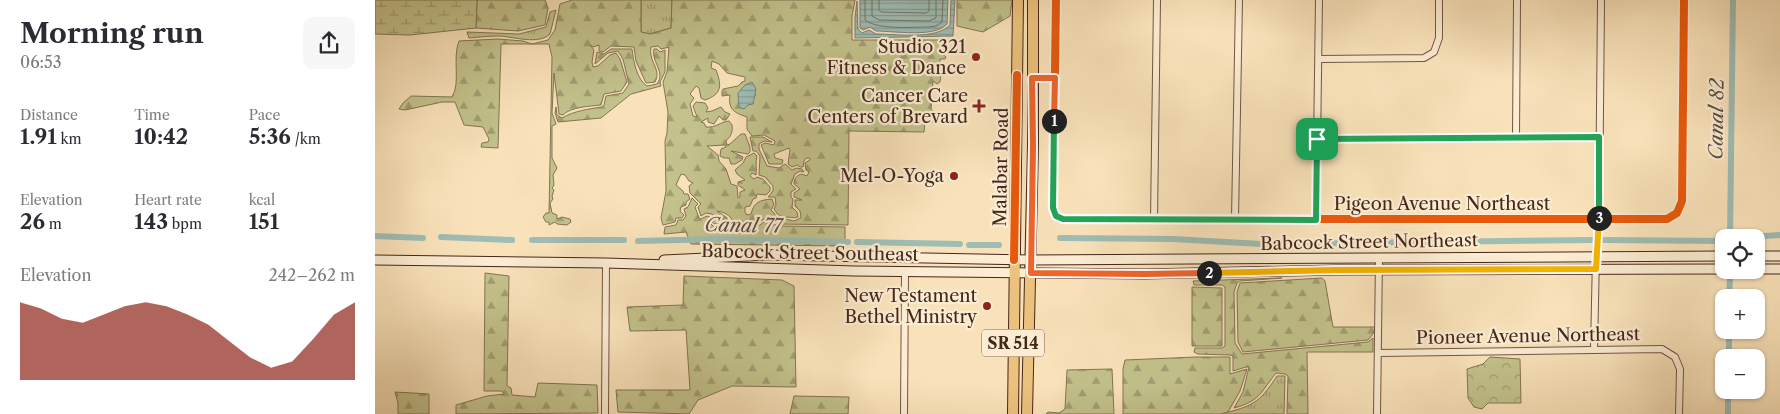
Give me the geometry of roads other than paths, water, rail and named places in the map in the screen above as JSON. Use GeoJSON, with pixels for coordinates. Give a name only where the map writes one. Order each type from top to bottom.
{"type":"FeatureCollection","features":[{"type":"Feature","properties":{"kind":"main road","name":"Malabar Road"},"geometry":{"type":"LineString","coordinates":[[1013,414],[1018,0]]}},
{"type":"Feature","properties":{"kind":"main road","name":"Malabar Road"},"geometry":{"type":"LineString","coordinates":[[1027,414],[1033,145],[1033,0]]}},
{"type":"Feature","properties":{"kind":"main road"},"geometry":{"type":"LineString","coordinates":[[1017,52],[1023,67],[1032,78]]}},
{"type":"Feature","properties":{"kind":"main road","name":"Babcock Street Southeast"},"geometry":{"type":"LineString","coordinates":[[606,263],[769,254],[1014,260]]}},
{"type":"Feature","properties":{"kind":"main road","name":"Babcock Street Northeast"},"geometry":{"type":"LineString","coordinates":[[1014,260],[1715,256]]}},
{"type":"Feature","properties":{"kind":"main road"},"geometry":{"type":"LineString","coordinates":[[1765,256],[1780,256]]}},
{"type":"Feature","properties":{"kind":"main road"},"geometry":{"type":"LineString","coordinates":[[1234,272],[1235,267],[1251,259]]}},
{"type":"Feature","properties":{"kind":"main road","name":"Babcock Street Southeast"},"geometry":{"type":"LineString","coordinates":[[375,260],[606,263],[905,272],[1014,272]]}},
{"type":"Feature","properties":{"kind":"main road","name":"Babcock Street Northeast"},"geometry":{"type":"LineString","coordinates":[[1014,272],[1145,274],[1379,270],[1715,269]]}},
{"type":"Feature","properties":{"kind":"main road"},"geometry":{"type":"LineString","coordinates":[[1765,269],[1780,269]]}},
{"type":"Feature","properties":{"kind":"street"},"geometry":{"type":"LineString","coordinates":[[1032,78],[1055,78],[1056,0]]}},
{"type":"Feature","properties":{"kind":"street"},"geometry":{"type":"LineString","coordinates":[[1154,220],[1157,0]]}},
{"type":"Feature","properties":{"kind":"street"},"geometry":{"type":"LineString","coordinates":[[1235,219],[1239,0]]}},
{"type":"Feature","properties":{"kind":"street"},"geometry":{"type":"LineString","coordinates":[[1316,220],[1319,0]]}},
{"type":"Feature","properties":{"kind":"street"},"geometry":{"type":"LineString","coordinates":[[1319,59],[1424,58],[1435,52],[1439,38],[1439,0]]}},
{"type":"Feature","properties":{"kind":"street"},"geometry":{"type":"LineString","coordinates":[[1516,137],[1517,0]]}},
{"type":"Feature","properties":{"kind":"street"},"geometry":{"type":"LineString","coordinates":[[1595,349],[1596,256],[1599,219],[1601,0]]}},
{"type":"Feature","properties":{"kind":"street","name":"Pigeon Avenue Northeast"},"geometry":{"type":"LineString","coordinates":[[1055,78],[1053,208],[1056,216],[1063,219],[1667,219],[1677,213],[1682,201],[1684,0]]}},
{"type":"Feature","properties":{"kind":"street"},"geometry":{"type":"LineString","coordinates":[[1317,139],[1599,137]]}},
{"type":"Feature","properties":{"kind":"street"},"geometry":{"type":"LineString","coordinates":[[1377,414],[1379,257]]}},
{"type":"Feature","properties":{"kind":"street"},"geometry":{"type":"LineString","coordinates":[[605,414],[606,263]]}},
{"type":"Feature","properties":{"kind":"street"},"geometry":{"type":"LineString","coordinates":[[904,414],[905,272]]}},
{"type":"Feature","properties":{"kind":"street","name":"Pioneer Avenue Northeast"},"geometry":{"type":"LineString","coordinates":[[1378,353],[1662,349],[1675,357],[1680,369],[1679,414]]}},
{"type":"Feature","properties":{"kind":"water"},"geometry":{"type":"Polygon","coordinates":[[[860,0],[948,0],[947,24],[933,31],[924,32],[876,31],[870,27],[863,30],[860,28],[860,0]]]}},
{"type":"Feature","properties":{"kind":"water"},"geometry":{"type":"Polygon","coordinates":[[[951,0],[955,0],[953,36],[855,38],[857,1],[858,29],[862,33],[869,30],[876,34],[915,35],[935,33],[944,30],[950,25],[951,0]]]}},
{"type":"Feature","properties":{"kind":"water"},"geometry":{"type":"Polygon","coordinates":[[[752,82],[756,89],[753,104],[748,105],[744,109],[739,107],[738,93],[745,85],[752,82]]]}},
{"type":"Feature","properties":{"kind":"waterway","name":"Canal 82"},"geometry":{"type":"LineString","coordinates":[[1730,229],[1733,0]]}},
{"type":"Feature","properties":{"kind":"waterway"},"geometry":{"type":"LineString","coordinates":[[1765,236],[1780,235]]}},
{"type":"Feature","properties":{"kind":"waterway","name":"Canal 77"},"geometry":{"type":"LineString","coordinates":[[375,236],[423,238]]}},
{"type":"Feature","properties":{"kind":"waterway","name":"Canal 77"},"geometry":{"type":"LineString","coordinates":[[441,237],[512,240]]}},
{"type":"Feature","properties":{"kind":"waterway","name":"Canal 77"},"geometry":{"type":"LineString","coordinates":[[1060,238],[1173,239],[1261,244],[1593,240]]}},
{"type":"Feature","properties":{"kind":"waterway","name":"Canal 77"},"geometry":{"type":"LineString","coordinates":[[638,241],[719,239],[848,242]]}},
{"type":"Feature","properties":{"kind":"waterway","name":"Canal 77"},"geometry":{"type":"LineString","coordinates":[[532,240],[624,240]]}},
{"type":"Feature","properties":{"kind":"waterway","name":"Canal 77"},"geometry":{"type":"LineString","coordinates":[[1602,240],[1715,241]]}},
{"type":"Feature","properties":{"kind":"waterway","name":"Canal 77"},"geometry":{"type":"LineString","coordinates":[[857,242],[960,244]]}},
{"type":"Feature","properties":{"kind":"waterway","name":"Canal 77"},"geometry":{"type":"LineString","coordinates":[[969,245],[999,245]]}},
{"type":"Feature","properties":{"kind":"waterway","name":"Canal 82"},"geometry":{"type":"LineString","coordinates":[[1729,289],[1730,279]]}},
{"type":"Feature","properties":{"kind":"waterway","name":"Canal 82"},"geometry":{"type":"LineString","coordinates":[[1729,339],[1729,349]]}},
{"type":"Feature","properties":{"kind":"waterway","name":"Canal 82"},"geometry":{"type":"LineString","coordinates":[[1728,399],[1728,414]]}},
{"type":"Feature","properties":{"kind":"place","name":"Studio 321 Fitness & Dance"},"geometry":{"type":"Point","coordinates":[976,57]}},
{"type":"Feature","properties":{"kind":"place","name":"Cancer Care Centers of Brevard"},"geometry":{"type":"Point","coordinates":[979,106]}},
{"type":"Feature","properties":{"kind":"place","name":"Mel-O-Yoga"},"geometry":{"type":"Point","coordinates":[954,176]}},
{"type":"Feature","properties":{"kind":"place","name":"New Testament Bethel Ministry"},"geometry":{"type":"Point","coordinates":[987,306]}}]}
